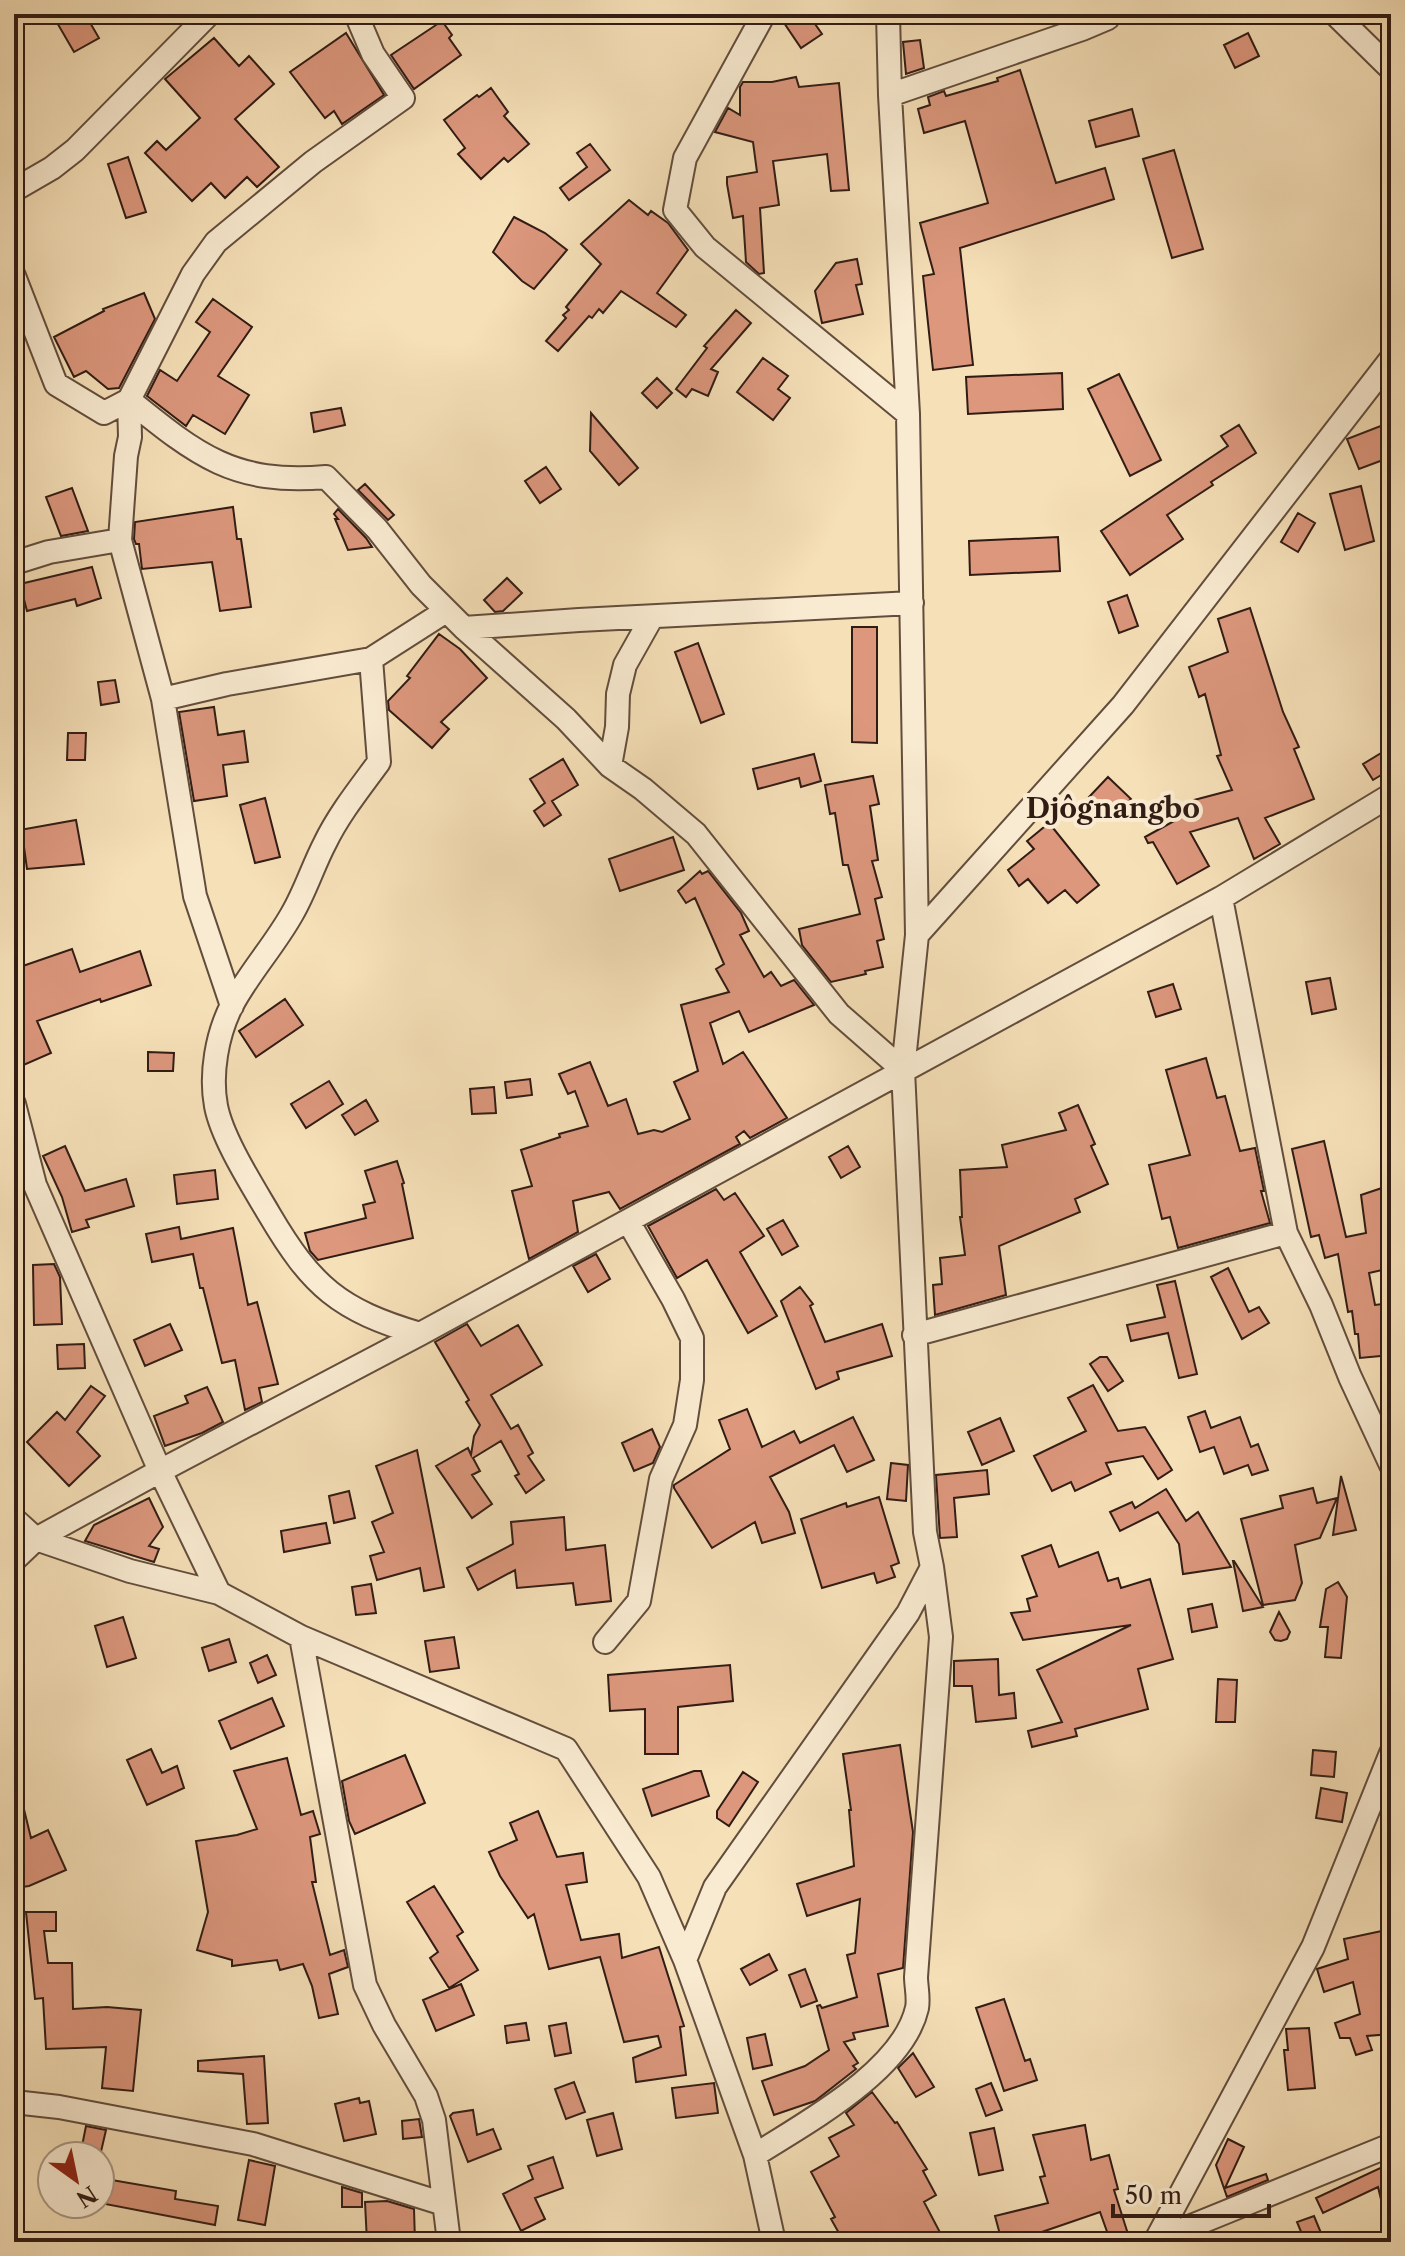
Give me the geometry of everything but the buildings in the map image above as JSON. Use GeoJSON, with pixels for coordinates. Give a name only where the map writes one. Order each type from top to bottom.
{"type":"FeatureCollection","features":[{"type":"Feature","properties":{"kind":"street"},"geometry":{"type":"LineString","coordinates":[[14,190],[75,150],[209,14]]}},
{"type":"Feature","properties":{"kind":"street"},"geometry":{"type":"LineString","coordinates":[[232,1006],[195,896],[163,699],[120,540],[130,437],[129,400],[193,274],[216,242],[313,162],[403,98],[373,54],[356,14]]}},
{"type":"Feature","properties":{"kind":"street"},"geometry":{"type":"LineString","coordinates":[[764,14],[685,158],[675,210],[705,247],[908,414]]}},
{"type":"Feature","properties":{"kind":"street"},"geometry":{"type":"LineString","coordinates":[[755,2155],[841,2100],[882,2066],[904,2034],[917,2007],[916,1977],[941,1637],[925,1532],[903,1070],[917,935],[908,414],[888,14]]}},
{"type":"Feature","properties":{"kind":"street"},"geometry":{"type":"LineString","coordinates":[[890,95],[1082,29],[1108,18],[1110,14]]}},
{"type":"Feature","properties":{"kind":"street"},"geometry":{"type":"LineString","coordinates":[[1335,14],[1391,69]]}},
{"type":"Feature","properties":{"kind":"street"},"geometry":{"type":"LineString","coordinates":[[14,276],[56,384],[104,413],[129,400]]}},
{"type":"Feature","properties":{"kind":"street"},"geometry":{"type":"LineString","coordinates":[[917,935],[1123,705],[1391,359]]}},
{"type":"Feature","properties":{"kind":"street"},"geometry":{"type":"LineString","coordinates":[[129,400],[188,447],[237,472],[287,480],[326,477],[377,529],[446,611],[566,719],[610,766],[643,789],[696,834],[839,1014],[903,1070]]}},
{"type":"Feature","properties":{"kind":"street"},"geometry":{"type":"LineString","coordinates":[[14,563],[49,552],[120,540]]}},
{"type":"Feature","properties":{"kind":"street"},"geometry":{"type":"LineString","coordinates":[[464,628],[912,603]]}},
{"type":"Feature","properties":{"kind":"street"},"geometry":{"type":"LineString","coordinates":[[163,699],[227,684],[371,659],[446,611]]}},
{"type":"Feature","properties":{"kind":"street"},"geometry":{"type":"LineString","coordinates":[[610,766],[617,727],[618,694],[625,665],[652,617]]}},
{"type":"Feature","properties":{"kind":"street"},"geometry":{"type":"LineString","coordinates":[[371,659],[379,762],[334,827],[292,914],[232,1006],[221,1032],[214,1074],[216,1107],[249,1181],[286,1243],[311,1276],[338,1300],[375,1321],[420,1334]]}},
{"type":"Feature","properties":{"kind":"street"},"geometry":{"type":"LineString","coordinates":[[14,1560],[36,1539],[1221,898],[1391,795]]}},
{"type":"Feature","properties":{"kind":"street"},"geometry":{"type":"LineString","coordinates":[[1221,898],[1286,1233],[1391,1465]]}},
{"type":"Feature","properties":{"kind":"street"},"geometry":{"type":"LineString","coordinates":[[14,1104],[35,1185],[160,1471],[219,1593]]}},
{"type":"Feature","properties":{"kind":"street"},"geometry":{"type":"LineString","coordinates":[[605,1642],[639,1601],[661,1479],[685,1425],[692,1380],[692,1338],[628,1221]]}},
{"type":"Feature","properties":{"kind":"street"},"geometry":{"type":"LineString","coordinates":[[914,1335],[1286,1233]]}},
{"type":"Feature","properties":{"kind":"street"},"geometry":{"type":"LineString","coordinates":[[14,1519],[36,1539],[130,1571],[219,1593],[301,1637],[566,1749],[649,1877],[685,1960],[755,2155],[774,2242]]}},
{"type":"Feature","properties":{"kind":"street"},"geometry":{"type":"LineString","coordinates":[[685,1960],[715,1887],[908,1613],[932,1567]]}},
{"type":"Feature","properties":{"kind":"street"},"geometry":{"type":"LineString","coordinates":[[301,1637],[365,1985],[384,2025],[426,2096],[434,2120],[449,2242]]}},
{"type":"Feature","properties":{"kind":"street"},"geometry":{"type":"LineString","coordinates":[[1157,2241],[1313,1947],[1391,1753]]}},
{"type":"Feature","properties":{"kind":"street"},"geometry":{"type":"LineString","coordinates":[[14,2102],[59,2107],[253,2144],[444,2204]]}},
{"type":"Feature","properties":{"kind":"street"},"geometry":{"type":"LineString","coordinates":[[1157,2241],[1391,2145]]}},
{"type":"Feature","properties":{"kind":"district","name":"Djôgnangbo"},"geometry":{"type":"Point","coordinates":[1113,808]}}]}
